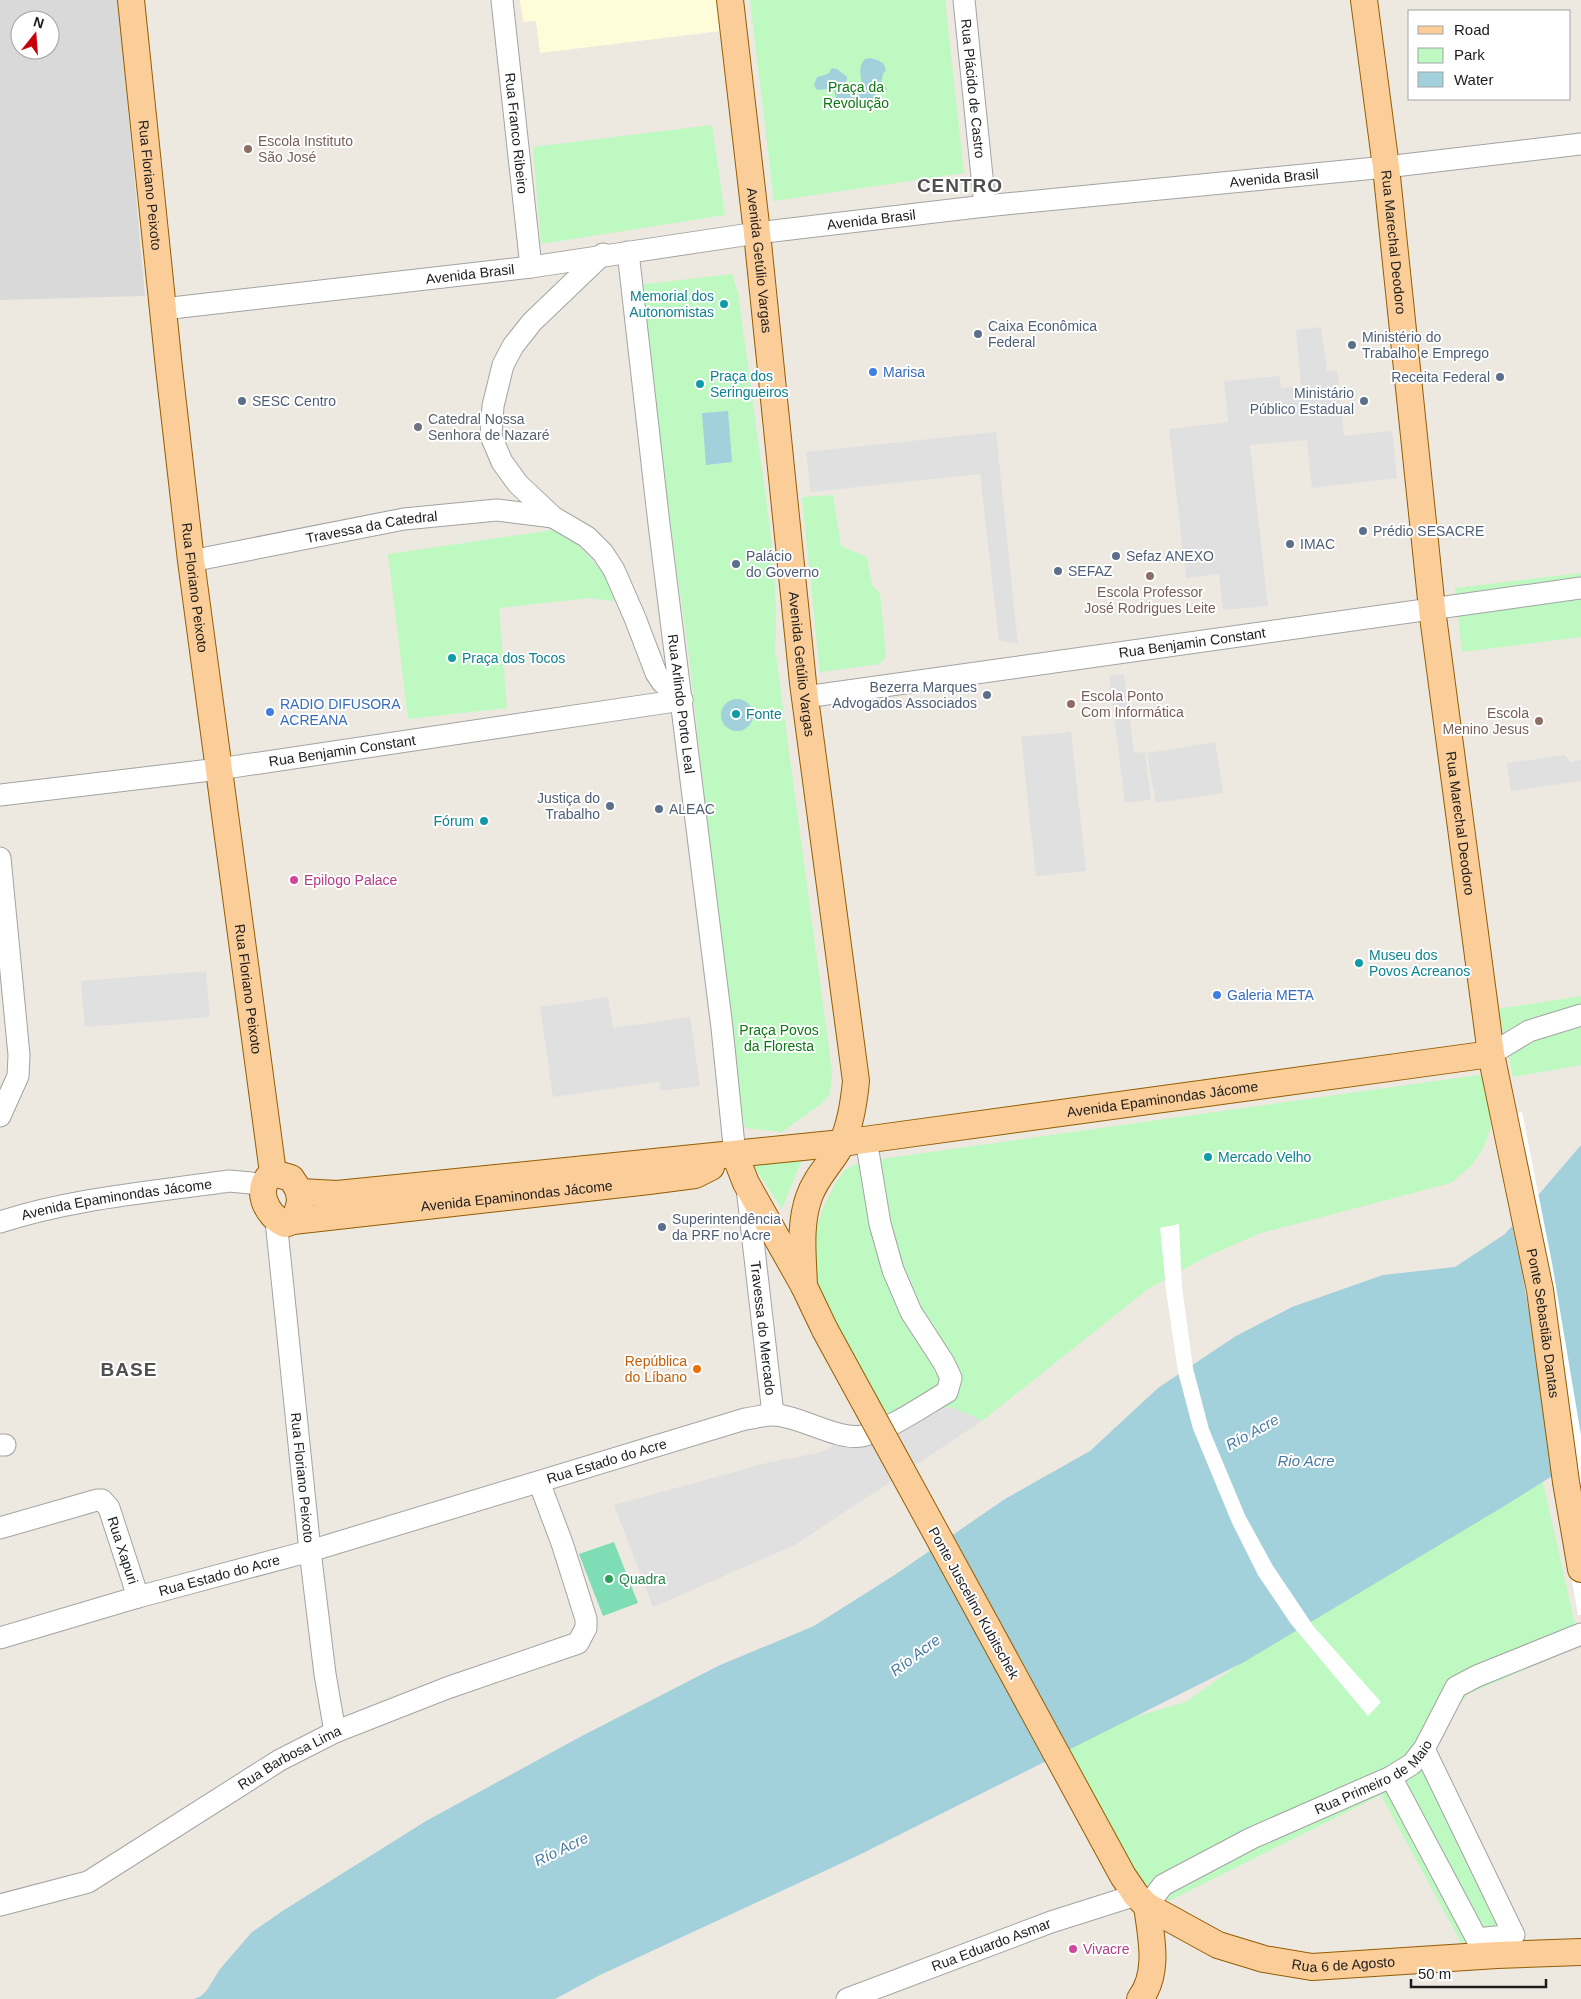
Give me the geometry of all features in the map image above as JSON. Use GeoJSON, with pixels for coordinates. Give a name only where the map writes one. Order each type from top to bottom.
{"type":"FeatureCollection","features":[{"type":"Feature","properties":{"kind":"main road","name":"Rua Floriano Peixoto"},"geometry":{"type":"LineString","coordinates":[[131,0],[191,561],[219,769],[268,1180],[263,1198],[270,1212],[285,1221],[299,1209],[300,1192]]}},
{"type":"Feature","properties":{"kind":"main road","name":"Avenida Getúlio Vargas"},"geometry":{"type":"LineString","coordinates":[[730,0],[757,233],[805,697],[856,1081],[853,1112],[854,1140],[816,1180],[808,1199],[802,1245],[804,1286]]}},
{"type":"Feature","properties":{"kind":"main road","name":"Rua Marechal Deodoro"},"geometry":{"type":"LineString","coordinates":[[1364,0],[1386,167],[1432,609],[1493,1066]]}},
{"type":"Feature","properties":{"kind":"main road","name":"Avenida Epaminondas Jácome"},"geometry":{"type":"LineString","coordinates":[[300,1192],[337,1194],[735,1154],[1493,1066]]}},
{"type":"Feature","properties":{"kind":"main road","name":"Ponte Sebastião Dantas"},"geometry":{"type":"LineString","coordinates":[[1493,1066],[1540,1290],[1566,1482],[1581,1569]]}},
{"type":"Feature","properties":{"kind":"main road","name":"Avenida Getúlio Vargas"},"geometry":{"type":"LineString","coordinates":[[735,1154],[746,1182],[804,1286],[825,1330]]}},
{"type":"Feature","properties":{"kind":"main road","name":"Avenida Epaminondas Jácome"},"geometry":{"type":"LineString","coordinates":[[285,1221],[695,1175],[735,1154]]}},
{"type":"Feature","properties":{"kind":"main road"},"geometry":{"type":"LineString","coordinates":[[268,1180],[290,1178],[300,1192]]}},
{"type":"Feature","properties":{"kind":"main road","name":"Ponte Juscelino Kubitschek"},"geometry":{"type":"LineString","coordinates":[[825,1330],[1135,1892]]}},
{"type":"Feature","properties":{"kind":"main road"},"geometry":{"type":"LineString","coordinates":[[1135,1892],[1152,1941],[1152,1972],[1149,1986],[1140,1999]]}},
{"type":"Feature","properties":{"kind":"main road","name":"Rua 6 de Agosto"},"geometry":{"type":"LineString","coordinates":[[1135,1892],[1218,1945],[1264,1960],[1312,1967],[1497,1955],[1581,1952]]}},
{"type":"Feature","properties":{"kind":"street","name":"Rua Franco Ribeiro"},"geometry":{"type":"LineString","coordinates":[[502,0],[531,266]]}},
{"type":"Feature","properties":{"kind":"street","name":"Rua Plácido de Castro"},"geometry":{"type":"LineString","coordinates":[[964,0],[985,206]]}},
{"type":"Feature","properties":{"kind":"street","name":"Avenida Brasil"},"geometry":{"type":"LineString","coordinates":[[163,309],[531,266],[757,233],[985,206],[1386,167],[1581,144]]}},
{"type":"Feature","properties":{"kind":"street","name":"Rua Arlindo Porto Leal"},"geometry":{"type":"LineString","coordinates":[[628,252],[659,524],[722,1028],[735,1154]]}},
{"type":"Feature","properties":{"kind":"street","name":"Travessa da Catedral"},"geometry":{"type":"LineString","coordinates":[[603,254],[532,322],[513,346],[503,365],[492,406],[491,436],[502,462],[518,484],[553,517],[588,537],[603,553],[614,570],[656,673],[662,682],[682,700]]}},
{"type":"Feature","properties":{"kind":"street","name":"Travessa da Catedral"},"geometry":{"type":"LineString","coordinates":[[191,561],[404,519],[497,510],[553,517]]}},
{"type":"Feature","properties":{"kind":"street","name":"Rua Benjamin Constant"},"geometry":{"type":"LineString","coordinates":[[805,697],[1581,588]]}},
{"type":"Feature","properties":{"kind":"street","name":"Rua Benjamin Constant"},"geometry":{"type":"LineString","coordinates":[[0,796],[219,769],[682,700]]}},
{"type":"Feature","properties":{"kind":"street"},"geometry":{"type":"LineString","coordinates":[[0,858],[19,1055],[18,1076],[0,1116]]}},
{"type":"Feature","properties":{"kind":"street","name":"Avenida Epaminondas Jácome"},"geometry":{"type":"LineString","coordinates":[[1493,1066],[1529,1031],[1581,1015]]}},
{"type":"Feature","properties":{"kind":"street","name":"Rua Estado do Acre"},"geometry":{"type":"LineString","coordinates":[[0,1638],[138,1597],[310,1551],[745,1419],[773,1414],[836,1433],[861,1436],[890,1425],[917,1410],[947,1392],[950,1387],[951,1378],[911,1312],[893,1270],[854,1140]]}},
{"type":"Feature","properties":{"kind":"street","name":"Avenida Epaminondas Jácome"},"geometry":{"type":"LineString","coordinates":[[0,1222],[62,1205],[229,1181],[251,1183],[268,1180]]}},
{"type":"Feature","properties":{"kind":"street","name":"Travessa do Mercado"},"geometry":{"type":"LineString","coordinates":[[746,1182],[773,1414]]}},
{"type":"Feature","properties":{"kind":"street","name":"Rua Floriano Peixoto"},"geometry":{"type":"LineString","coordinates":[[285,1221],[310,1551],[325,1674],[336,1732]]}},
{"type":"Feature","properties":{"kind":"street","name":"Rua Barbosa Lima"},"geometry":{"type":"LineString","coordinates":[[0,1905],[88,1882],[280,1760],[336,1732],[447,1688],[578,1643],[586,1628],[586,1619],[562,1543],[539,1482]]}},
{"type":"Feature","properties":{"kind":"street","name":"Rua Xapuri"},"geometry":{"type":"LineString","coordinates":[[0,1528],[97,1500],[106,1503],[138,1597]]}},
{"type":"Feature","properties":{"kind":"street","name":"Rua Primeiro de Maio"},"geometry":{"type":"LineString","coordinates":[[1135,1892],[1163,1885],[1252,1838],[1390,1777],[1412,1764],[1424,1749],[1456,1687],[1477,1676],[1581,1634]]}},
{"type":"Feature","properties":{"kind":"street"},"geometry":{"type":"LineString","coordinates":[[1390,1777],[1477,1939],[1514,1936],[1424,1749]]}},
{"type":"Feature","properties":{"kind":"street","name":"Rua Eduardo Asmar"},"geometry":{"type":"LineString","coordinates":[[847,1999],[1135,1892]]}},
{"type":"Feature","properties":{"kind":"shaded area"},"geometry":{"type":"Polygon","coordinates":[[[0,0],[118,0],[145,296],[0,300],[0,0]]]}},
{"type":"Feature","properties":{"kind":"shaded area"},"geometry":{"type":"Polygon","coordinates":[[[520,0],[717,0],[721,31],[540,53],[536,21],[523,22],[520,0]]]}},
{"type":"Feature","properties":{"kind":"shaded area"},"geometry":{"type":"Polygon","coordinates":[[[1321,327],[1327,371],[1337,370],[1344,436],[1392,431],[1397,478],[1312,488],[1307,440],[1250,445],[1268,606],[1223,610],[1219,574],[1186,578],[1169,429],[1228,422],[1224,381],[1280,376],[1281,388],[1301,386],[1296,330],[1321,327]]]}},
{"type":"Feature","properties":{"kind":"shaded area"},"geometry":{"type":"Polygon","coordinates":[[[996,432],[1018,644],[999,641],[980,474],[811,492],[806,452],[996,432]]]}},
{"type":"Feature","properties":{"kind":"shaded area"},"geometry":{"type":"Polygon","coordinates":[[[1124,674],[1134,753],[1145,752],[1151,800],[1125,803],[1109,676],[1124,674]]]}},
{"type":"Feature","properties":{"kind":"shaded area"},"geometry":{"type":"Polygon","coordinates":[[[1071,732],[1086,871],[1036,876],[1021,737],[1071,732]]]}},
{"type":"Feature","properties":{"kind":"shaded area"},"geometry":{"type":"Polygon","coordinates":[[[1215,742],[1223,793],[1156,803],[1147,753],[1215,742]]]}},
{"type":"Feature","properties":{"kind":"shaded area"},"geometry":{"type":"Polygon","coordinates":[[[1565,755],[1571,762],[1581,760],[1581,781],[1511,791],[1507,763],[1565,755]]]}},
{"type":"Feature","properties":{"kind":"shaded area"},"geometry":{"type":"Polygon","coordinates":[[[206,971],[210,1017],[85,1027],[81,981],[206,971]]]}},
{"type":"Feature","properties":{"kind":"shaded area"},"geometry":{"type":"Polygon","coordinates":[[[608,997],[613,1028],[690,1017],[700,1086],[661,1091],[659,1082],[553,1097],[540,1007],[608,997]]]}},
{"type":"Feature","properties":{"kind":"shaded area"},"geometry":{"type":"Polygon","coordinates":[[[952,1407],[982,1421],[795,1545],[653,1607],[614,1505],[767,1463],[822,1452],[882,1418],[952,1407]]]}},
{"type":"Feature","properties":{"kind":"green space","name":"Praça da Revolução"},"geometry":{"type":"Polygon","coordinates":[[[750,0],[945,0],[964,173],[774,201],[750,0]]]}},
{"type":"Feature","properties":{"kind":"green space"},"geometry":{"type":"Polygon","coordinates":[[[712,125],[725,215],[541,244],[533,147],[712,125]]]}},
{"type":"Feature","properties":{"kind":"green space","name":"Praça Povos da Floresta"},"geometry":{"type":"Polygon","coordinates":[[[732,274],[738,293],[768,510],[775,582],[775,655],[832,1071],[830,1094],[821,1104],[782,1132],[745,1128],[734,1070],[690,664],[637,285],[732,274]]]}},
{"type":"Feature","properties":{"kind":"green space"},"geometry":{"type":"Polygon","coordinates":[[[833,495],[841,546],[867,557],[872,585],[880,593],[886,656],[880,664],[820,672],[802,497],[833,495]]]}},
{"type":"Feature","properties":{"kind":"green space","name":"Praça dos Tocos"},"geometry":{"type":"Polygon","coordinates":[[[560,529],[594,562],[608,580],[621,602],[590,598],[499,608],[507,708],[408,719],[388,554],[560,529]]]}},
{"type":"Feature","properties":{"kind":"green space"},"geometry":{"type":"Polygon","coordinates":[[[1581,573],[1581,637],[1462,652],[1455,588],[1581,573]]]}},
{"type":"Feature","properties":{"kind":"green space"},"geometry":{"type":"Polygon","coordinates":[[[1581,996],[1581,1065],[1513,1077],[1498,1009],[1581,996]]]}},
{"type":"Feature","properties":{"kind":"green space"},"geometry":{"type":"Polygon","coordinates":[[[1486,1074],[1494,1118],[1484,1147],[1472,1165],[1451,1183],[1258,1234],[1206,1257],[1148,1289],[982,1421],[952,1407],[882,1418],[813,1285],[812,1241],[823,1208],[835,1184],[845,1170],[860,1162],[1486,1074]]]}},
{"type":"Feature","properties":{"kind":"green space"},"geometry":{"type":"Polygon","coordinates":[[[804,1155],[782,1209],[751,1162],[804,1155]]]}},
{"type":"Feature","properties":{"kind":"green space"},"geometry":{"type":"Polygon","coordinates":[[[1542,1479],[1580,1646],[1468,1694],[1428,1744],[1525,1946],[1465,1950],[1381,1795],[1169,1901],[1141,1883],[1063,1738],[1186,1702],[1280,1635],[1542,1479]]]}},
{"type":"Feature","properties":{"kind":"green space","name":"Quadra"},"geometry":{"type":"Polygon","coordinates":[[[614,1542],[638,1603],[603,1616],[579,1554],[614,1542]]]}},
{"type":"Feature","properties":{"kind":"water"},"geometry":{"type":"Polygon","coordinates":[[[870,58],[882,63],[886,70],[881,83],[887,89],[884,94],[876,93],[874,103],[857,102],[843,107],[838,103],[833,89],[830,87],[817,90],[814,85],[817,77],[828,74],[832,68],[837,69],[847,77],[846,85],[850,92],[860,91],[862,63],[865,59],[870,58]]]}},
{"type":"Feature","properties":{"kind":"water"},"geometry":{"type":"Polygon","coordinates":[[[728,411],[732,462],[706,465],[702,413],[728,411]]]}},
{"type":"Feature","properties":{"kind":"water"},"geometry":{"type":"Polygon","coordinates":[[[737,699],[743,700],[748,704],[752,709],[752,721],[748,726],[743,730],[737,731],[731,730],[726,726],[722,721],[721,715],[722,709],[726,704],[731,700],[737,699]]]}},
{"type":"Feature","properties":{"kind":"water","name":"Rio Acre"},"geometry":{"type":"Polygon","coordinates":[[[1581,1145],[1581,1458],[1501,1508],[1244,1662],[857,1856],[598,1976],[555,1999],[194,1999],[201,1996],[207,1990],[220,1969],[252,1932],[284,1910],[426,1821],[578,1738],[718,1666],[814,1626],[896,1574],[1005,1499],[1090,1451],[1158,1388],[1236,1336],[1292,1307],[1383,1275],[1455,1267],[1505,1234],[1581,1145]]]}},
{"type":"Feature","properties":{"kind":"pier"},"geometry":{"type":"Polygon","coordinates":[[[1522,1112],[1552,1263],[1581,1435],[1581,1615],[1578,1615],[1557,1498],[1542,1384],[1522,1272],[1490,1120],[1522,1112]]]}},
{"type":"Feature","properties":{"kind":"pier"},"geometry":{"type":"Polygon","coordinates":[[[1179,1224],[1182,1287],[1193,1368],[1209,1429],[1245,1515],[1273,1566],[1314,1627],[1381,1702],[1368,1716],[1291,1624],[1258,1575],[1232,1523],[1193,1429],[1178,1372],[1166,1290],[1160,1228],[1179,1224]]]}},
{"type":"Feature","properties":{"kind":"place","name":"Escola Instituto São José"},"geometry":{"type":"Point","coordinates":[248,149]}},
{"type":"Feature","properties":{"kind":"place","name":"Memorial dos Autonomistas"},"geometry":{"type":"Point","coordinates":[724,304]}},
{"type":"Feature","properties":{"kind":"place","name":"Caixa Econômica Federal"},"geometry":{"type":"Point","coordinates":[978,334]}},
{"type":"Feature","properties":{"kind":"place","name":"Ministério do Trabalho e Emprego"},"geometry":{"type":"Point","coordinates":[1352,345]}},
{"type":"Feature","properties":{"kind":"place","name":"Marisa"},"geometry":{"type":"Point","coordinates":[873,372]}},
{"type":"Feature","properties":{"kind":"place","name":"Receita Federal"},"geometry":{"type":"Point","coordinates":[1500,377]}},
{"type":"Feature","properties":{"kind":"place","name":"Praça dos Seringueiros"},"geometry":{"type":"Point","coordinates":[700,384]}},
{"type":"Feature","properties":{"kind":"place","name":"SESC Centro"},"geometry":{"type":"Point","coordinates":[242,401]}},
{"type":"Feature","properties":{"kind":"place","name":"Ministário Público Estadual"},"geometry":{"type":"Point","coordinates":[1364,401]}},
{"type":"Feature","properties":{"kind":"place","name":"Catedral Nossa Senhora de Nazaré"},"geometry":{"type":"Point","coordinates":[418,427]}},
{"type":"Feature","properties":{"kind":"place","name":"Prédio SESACRE"},"geometry":{"type":"Point","coordinates":[1363,531]}},
{"type":"Feature","properties":{"kind":"place","name":"IMAC"},"geometry":{"type":"Point","coordinates":[1290,544]}},
{"type":"Feature","properties":{"kind":"place","name":"Sefaz ANEXO"},"geometry":{"type":"Point","coordinates":[1116,556]}},
{"type":"Feature","properties":{"kind":"place","name":"Palácio do Governo"},"geometry":{"type":"Point","coordinates":[736,564]}},
{"type":"Feature","properties":{"kind":"place","name":"SEFAZ"},"geometry":{"type":"Point","coordinates":[1058,571]}},
{"type":"Feature","properties":{"kind":"place","name":"Escola Professor José Rodrigues Leite"},"geometry":{"type":"Point","coordinates":[1150,576]}},
{"type":"Feature","properties":{"kind":"place","name":"Praça dos Tocos"},"geometry":{"type":"Point","coordinates":[452,658]}},
{"type":"Feature","properties":{"kind":"place","name":"Bezerra Marques Advogados Associados"},"geometry":{"type":"Point","coordinates":[987,695]}},
{"type":"Feature","properties":{"kind":"place","name":"Escola Ponto Com Informática"},"geometry":{"type":"Point","coordinates":[1071,704]}},
{"type":"Feature","properties":{"kind":"place","name":"RADIO DIFUSORA ACREANA"},"geometry":{"type":"Point","coordinates":[270,712]}},
{"type":"Feature","properties":{"kind":"place","name":"Fonte"},"geometry":{"type":"Point","coordinates":[736,714]}},
{"type":"Feature","properties":{"kind":"place","name":"Escola Menino Jesus"},"geometry":{"type":"Point","coordinates":[1539,721]}},
{"type":"Feature","properties":{"kind":"place","name":"Justiça do Trabalho"},"geometry":{"type":"Point","coordinates":[610,806]}},
{"type":"Feature","properties":{"kind":"place","name":"ALEAC"},"geometry":{"type":"Point","coordinates":[659,809]}},
{"type":"Feature","properties":{"kind":"place","name":"Fórum"},"geometry":{"type":"Point","coordinates":[484,821]}},
{"type":"Feature","properties":{"kind":"place","name":"Epilogo Palace"},"geometry":{"type":"Point","coordinates":[294,880]}},
{"type":"Feature","properties":{"kind":"place","name":"Museu dos Povos Acreanos"},"geometry":{"type":"Point","coordinates":[1359,963]}},
{"type":"Feature","properties":{"kind":"place","name":"Galeria META"},"geometry":{"type":"Point","coordinates":[1217,995]}},
{"type":"Feature","properties":{"kind":"place","name":"Mercado Velho"},"geometry":{"type":"Point","coordinates":[1208,1157]}},
{"type":"Feature","properties":{"kind":"place","name":"Superintendência da PRF no Acre"},"geometry":{"type":"Point","coordinates":[662,1227]}},
{"type":"Feature","properties":{"kind":"place","name":"República do Líbano"},"geometry":{"type":"Point","coordinates":[697,1369]}},
{"type":"Feature","properties":{"kind":"place","name":"Quadra"},"geometry":{"type":"Point","coordinates":[609,1579]}},
{"type":"Feature","properties":{"kind":"place","name":"Vivacre"},"geometry":{"type":"Point","coordinates":[1073,1949]}},
{"type":"Feature","properties":{"kind":"district","name":"CENTRO"},"geometry":{"type":"Point","coordinates":[960,185]}},
{"type":"Feature","properties":{"kind":"district","name":"BASE"},"geometry":{"type":"Point","coordinates":[129,1369]}},
{"type":"Feature","properties":{"kind":"water label","name":"Río Acre"},"geometry":{"type":"Point","coordinates":[1252,1432]}},
{"type":"Feature","properties":{"kind":"water label","name":"Río Acre"},"geometry":{"type":"Point","coordinates":[915,1655]}},
{"type":"Feature","properties":{"kind":"water label","name":"Río Acre"},"geometry":{"type":"Point","coordinates":[561,1849]}}]}
